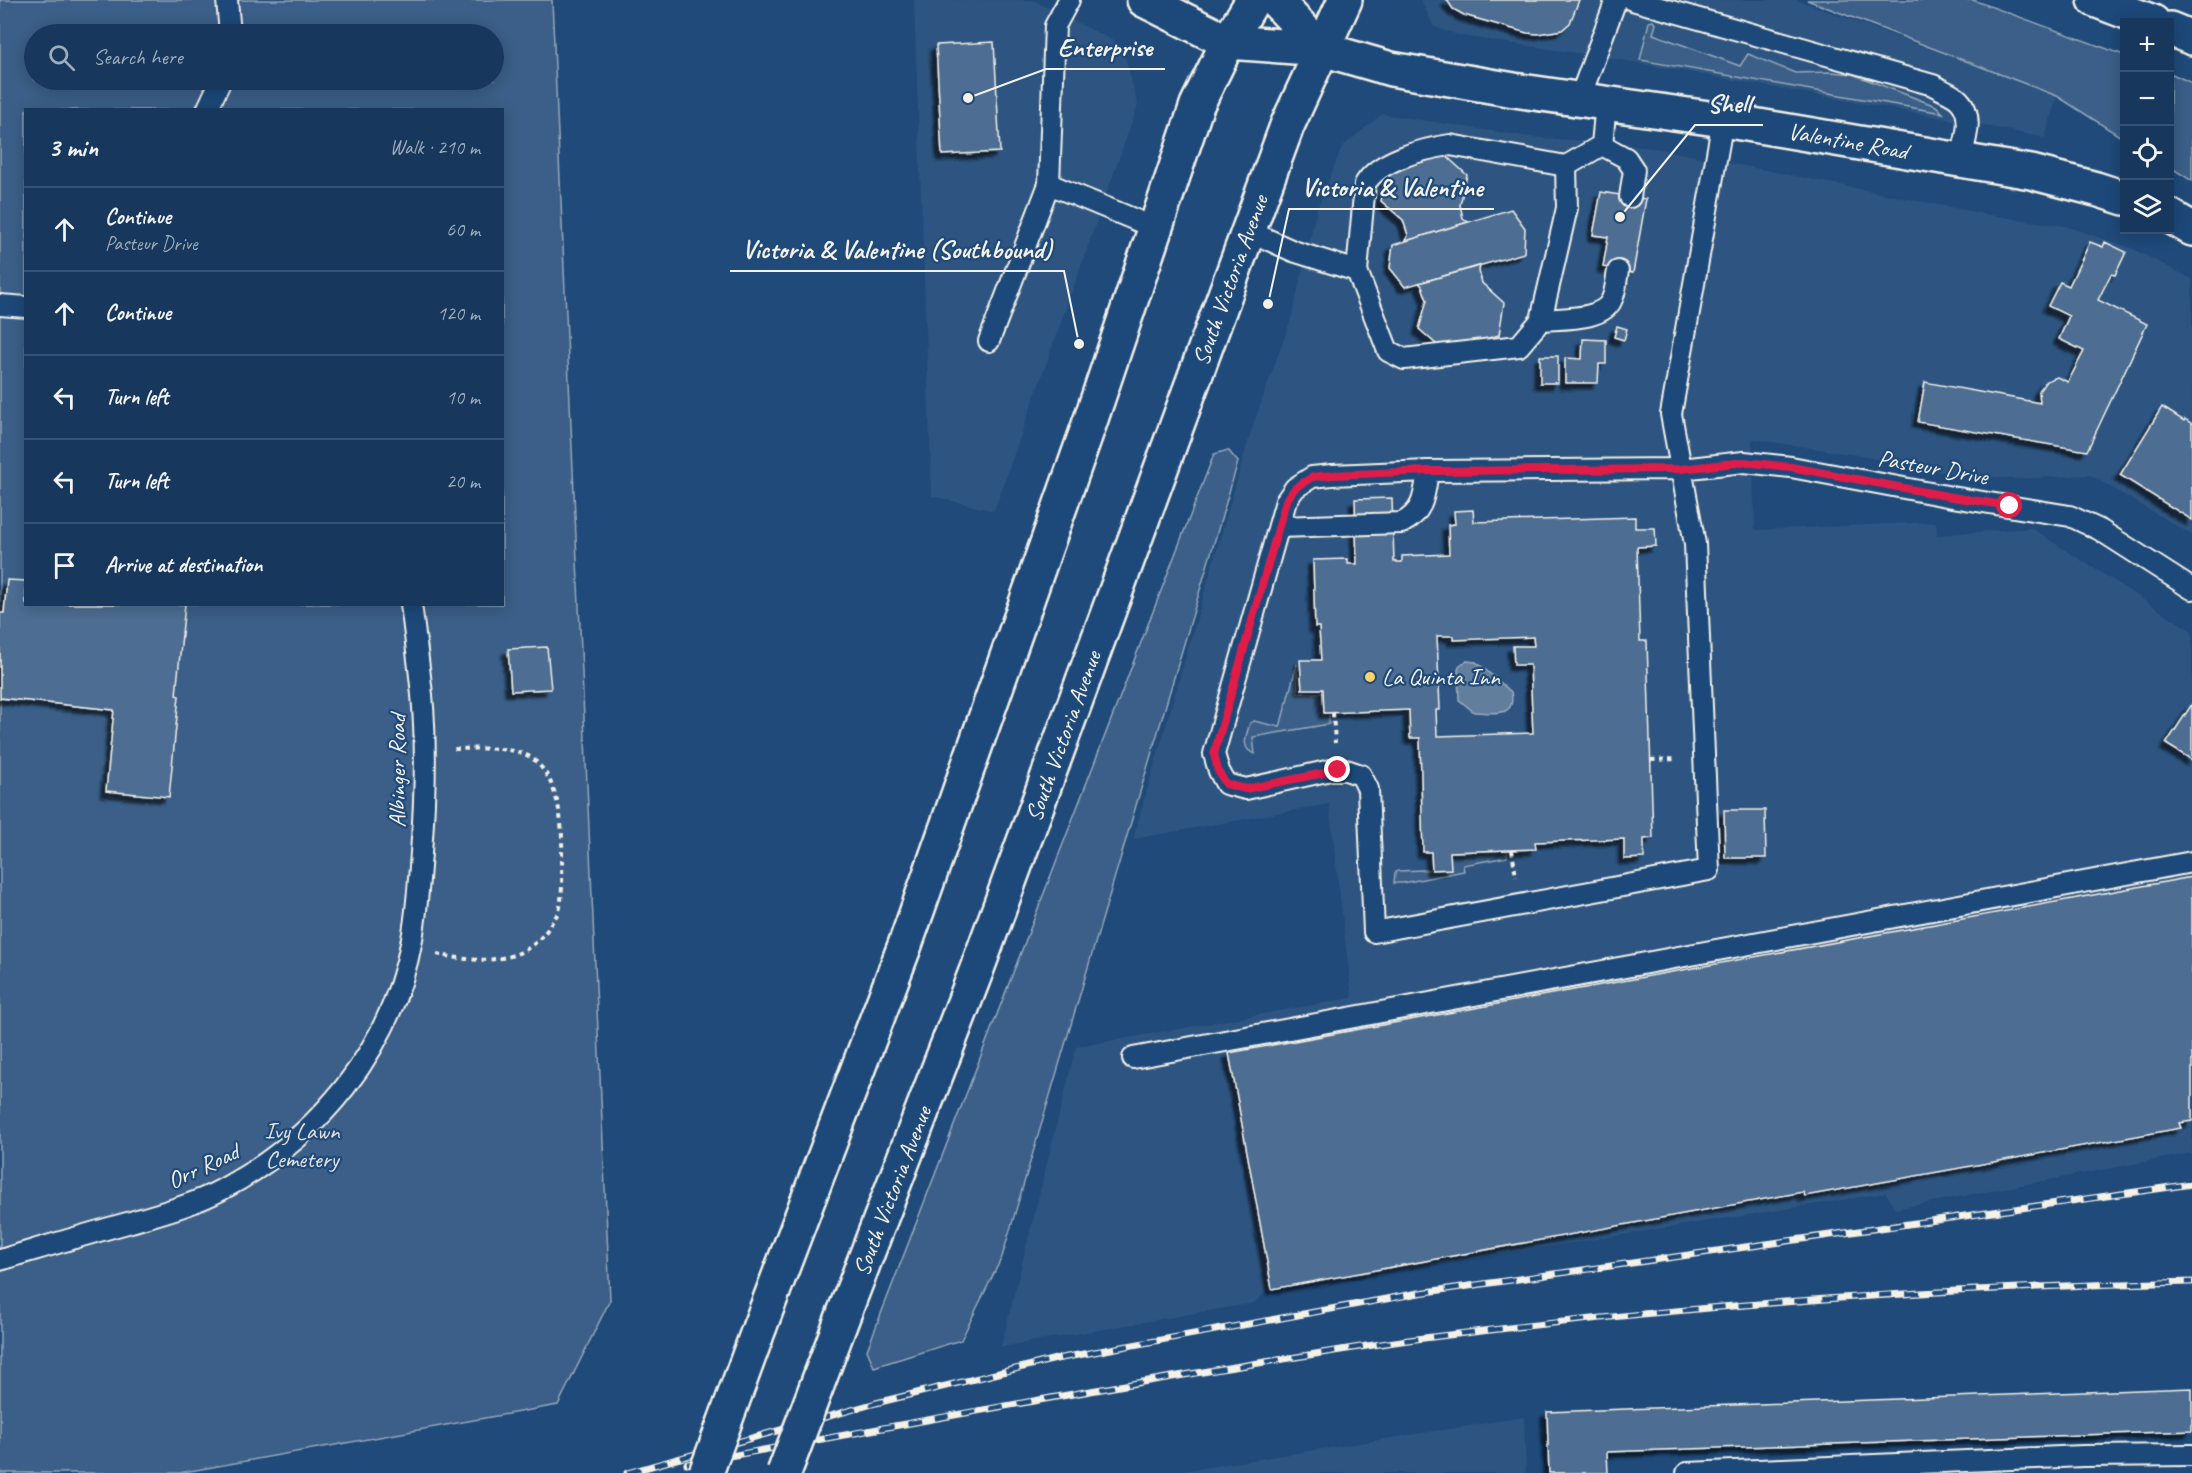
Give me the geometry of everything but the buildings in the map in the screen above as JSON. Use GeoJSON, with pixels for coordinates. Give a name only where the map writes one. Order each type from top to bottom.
{"type":"FeatureCollection","features":[{"type":"Feature","properties":{"kind":"main road","name":"Valentine Road"},"geometry":{"type":"LineString","coordinates":[[1144,0],[1228,42],[1322,49],[1391,69],[1592,102],[1723,120],[2031,172],[2120,197]]}},
{"type":"Feature","properties":{"kind":"main road"},"geometry":{"type":"LineString","coordinates":[[706,1473],[905,945],[1090,422],[1197,105],[1228,42],[1253,0]]}},
{"type":"Feature","properties":{"kind":"main road"},"geometry":{"type":"LineString","coordinates":[[1275,0],[1322,49]]}},
{"type":"Feature","properties":{"kind":"main road","name":"South Victoria Avenue"},"geometry":{"type":"LineString","coordinates":[[784,1473],[977,969],[1287,126],[1345,0]]}},
{"type":"Feature","properties":{"kind":"main road"},"geometry":{"type":"LineString","coordinates":[[2095,0],[2142,18]]}},
{"type":"Feature","properties":{"kind":"main road"},"geometry":{"type":"LineString","coordinates":[[2174,31],[2192,38]]}},
{"type":"Feature","properties":{"kind":"main road"},"geometry":{"type":"LineString","coordinates":[[2174,219],[2192,229]]}},
{"type":"Feature","properties":{"kind":"lane"},"geometry":{"type":"LineString","coordinates":[[227,0],[229,24]]}},
{"type":"Feature","properties":{"kind":"lane"},"geometry":{"type":"LineString","coordinates":[[989,342],[1049,184],[1055,26],[1069,0]]}},
{"type":"Feature","properties":{"kind":"lane"},"geometry":{"type":"LineString","coordinates":[[1616,0],[1592,102],[1602,145],[1626,158],[1634,170],[1630,196]]}},
{"type":"Feature","properties":{"kind":"lane"},"geometry":{"type":"LineString","coordinates":[[1632,0],[1933,86],[1959,100],[1967,114],[1968,126],[1960,161]]}},
{"type":"Feature","properties":{"kind":"lane"},"geometry":{"type":"LineString","coordinates":[[208,108],[216,90]]}},
{"type":"Feature","properties":{"kind":"lane"},"geometry":{"type":"LineString","coordinates":[[1681,469],[1671,414],[1723,120]]}},
{"type":"Feature","properties":{"kind":"lane"},"geometry":{"type":"LineString","coordinates":[[1566,166],[1567,208],[1541,320],[1519,346],[1404,359],[1388,351],[1357,271],[1365,184],[1370,176],[1382,166],[1434,147],[1450,145],[1566,166],[1602,145]]}},
{"type":"Feature","properties":{"kind":"lane"},"geometry":{"type":"LineString","coordinates":[[1049,184],[1155,228]]}},
{"type":"Feature","properties":{"kind":"lane"},"geometry":{"type":"LineString","coordinates":[[1249,231],[1293,251],[1357,271]]}},
{"type":"Feature","properties":{"kind":"lane"},"geometry":{"type":"LineString","coordinates":[[1541,320],[1592,315],[1605,310],[1612,301],[1618,271]]}},
{"type":"Feature","properties":{"kind":"lane"},"geometry":{"type":"LineString","coordinates":[[0,305],[24,307]]}},
{"type":"Feature","properties":{"kind":"lane","name":"Pasteur Drive"},"geometry":{"type":"LineString","coordinates":[[1681,469],[1695,544],[1709,870],[1374,932],[1368,789],[1361,774],[1346,770],[1331,770],[1246,789],[1226,784],[1218,771],[1214,754],[1286,501],[1295,488],[1312,477],[1428,471],[1681,469],[1744,462],[1791,467],[2070,516],[2100,530],[2192,589]]}},
{"type":"Feature","properties":{"kind":"lane"},"geometry":{"type":"LineString","coordinates":[[1279,526],[1402,523],[1414,517],[1422,504],[1428,471]]}},
{"type":"Feature","properties":{"kind":"lane","name":"Albinger Road"},"geometry":{"type":"LineString","coordinates":[[411,606],[422,696],[425,797],[418,897],[411,943]]}},
{"type":"Feature","properties":{"kind":"lane"},"geometry":{"type":"LineString","coordinates":[[1133,1058],[2192,862]]}},
{"type":"Feature","properties":{"kind":"lane","name":"Orr Road"},"geometry":{"type":"LineString","coordinates":[[0,1260],[190,1203],[219,1191],[255,1171],[288,1147],[319,1119],[346,1088],[369,1053],[388,1017],[403,978],[411,943]]}},
{"type":"Feature","properties":{"kind":"lane"},"geometry":{"type":"LineString","coordinates":[[1687,1473],[2084,1465],[2192,1455]]}},
{"type":"Feature","properties":{"kind":"path"},"geometry":{"type":"LineString","coordinates":[[1333,713],[1333,723]]}},
{"type":"Feature","properties":{"kind":"path"},"geometry":{"type":"LineString","coordinates":[[411,943],[454,958],[487,961],[520,953],[543,936],[560,909],[563,832],[555,795],[544,771],[532,758],[517,752],[483,749],[424,749]]}},
{"type":"Feature","properties":{"kind":"path"},"geometry":{"type":"LineString","coordinates":[[1512,850],[1512,856]]}},
{"type":"Feature","properties":{"kind":"shaded area"},"geometry":{"type":"Polygon","coordinates":[[[914,0],[1032,0],[1122,45],[1138,105],[994,511],[932,496],[914,0]]]}},
{"type":"Feature","properties":{"kind":"shaded area"},"geometry":{"type":"Polygon","coordinates":[[[1421,0],[1797,0],[2057,96],[2045,138],[1610,58],[1461,36],[1434,27],[1421,0]]]}},
{"type":"Feature","properties":{"kind":"shaded area"},"geometry":{"type":"Polygon","coordinates":[[[1382,114],[1531,137],[1660,149],[1989,215],[2065,226],[2131,248],[2192,279],[2192,535],[2090,475],[2016,479],[1947,473],[1851,454],[1752,439],[1755,530],[1936,522],[1937,535],[2031,528],[2192,631],[2192,1153],[1895,1209],[1886,1193],[1267,1291],[1254,1303],[1001,1347],[1076,1047],[1352,998],[1329,804],[1133,839],[1252,428],[1291,319],[1317,209],[1342,147],[1382,114]]]}},
{"type":"Feature","properties":{"kind":"shaded area"},"geometry":{"type":"Polygon","coordinates":[[[1467,661],[1476,662],[1511,692],[1512,701],[1507,710],[1495,713],[1474,712],[1459,700],[1458,670],[1460,665],[1467,661]]]}},
{"type":"Feature","properties":{"kind":"shaded area"},"geometry":{"type":"Polygon","coordinates":[[[1524,1417],[1526,1473],[1170,1473],[1524,1417]]]}},
{"type":"Feature","properties":{"kind":"green space","name":"Ivy Lawn Cemetery"},"geometry":{"type":"Polygon","coordinates":[[[0,0],[552,0],[610,1300],[558,1405],[179,1473],[0,1473],[0,0]]]}},
{"type":"Feature","properties":{"kind":"green space"},"geometry":{"type":"Polygon","coordinates":[[[1807,0],[1973,0],[2120,54],[2120,136],[2057,96],[1807,0]]]}},
{"type":"Feature","properties":{"kind":"green space"},"geometry":{"type":"Polygon","coordinates":[[[1653,21],[1656,24],[1653,34],[1740,66],[1748,54],[1795,73],[1852,74],[1936,106],[1943,113],[1640,60],[1649,22],[1653,21]]]}},
{"type":"Feature","properties":{"kind":"green space"},"geometry":{"type":"Polygon","coordinates":[[[2174,75],[2192,83],[2192,181],[2174,170],[2174,75]]]}},
{"type":"Feature","properties":{"kind":"green space"},"geometry":{"type":"Polygon","coordinates":[[[1228,450],[1238,462],[1002,1257],[961,1340],[874,1367],[867,1350],[1214,454],[1228,450]]]}},
{"type":"Feature","properties":{"kind":"green space"},"geometry":{"type":"Polygon","coordinates":[[[1297,664],[1298,693],[1323,693],[1324,713],[1329,713],[1329,724],[1253,737],[1255,754],[1250,752],[1245,741],[1250,723],[1254,721],[1280,727],[1297,664]]]}},
{"type":"Feature","properties":{"kind":"green space"},"geometry":{"type":"Polygon","coordinates":[[[1507,850],[1507,857],[1463,865],[1464,871],[1394,883],[1395,873],[1398,871],[1450,869],[1450,852],[1507,850]]]}},
{"type":"Feature","properties":{"kind":"railway"},"geometry":{"type":"LineString","coordinates":[[627,1473],[876,1403],[1056,1359],[1419,1293],[2192,1184]]}},
{"type":"Feature","properties":{"kind":"railway"},"geometry":{"type":"LineString","coordinates":[[687,1464],[1127,1385],[1424,1338],[1615,1317],[1807,1300],[1999,1289],[2192,1282]]}},
{"type":"Feature","properties":{"kind":"place","name":"Enterprise"},"geometry":{"type":"Point","coordinates":[968,98]}},
{"type":"Feature","properties":{"kind":"place","name":"Shell"},"geometry":{"type":"Point","coordinates":[1620,217]}},
{"type":"Feature","properties":{"kind":"place","name":"Victoria & Valentine"},"geometry":{"type":"Point","coordinates":[1268,304]}},
{"type":"Feature","properties":{"kind":"place","name":"Victoria & Valentine (Southbound)"},"geometry":{"type":"Point","coordinates":[1079,344]}},
{"type":"Feature","properties":{"kind":"place","name":"La Quinta Inn"},"geometry":{"type":"Point","coordinates":[1370,677]}},
{"type":"Feature","properties":{"kind":"route"},"geometry":{"type":"LineString","coordinates":[[1338,770],[1246,789],[1226,784],[1218,771],[1214,754],[1286,501],[1295,488],[1312,477],[1428,471],[1681,469],[1744,462],[1791,467],[2010,506]]}}]}
